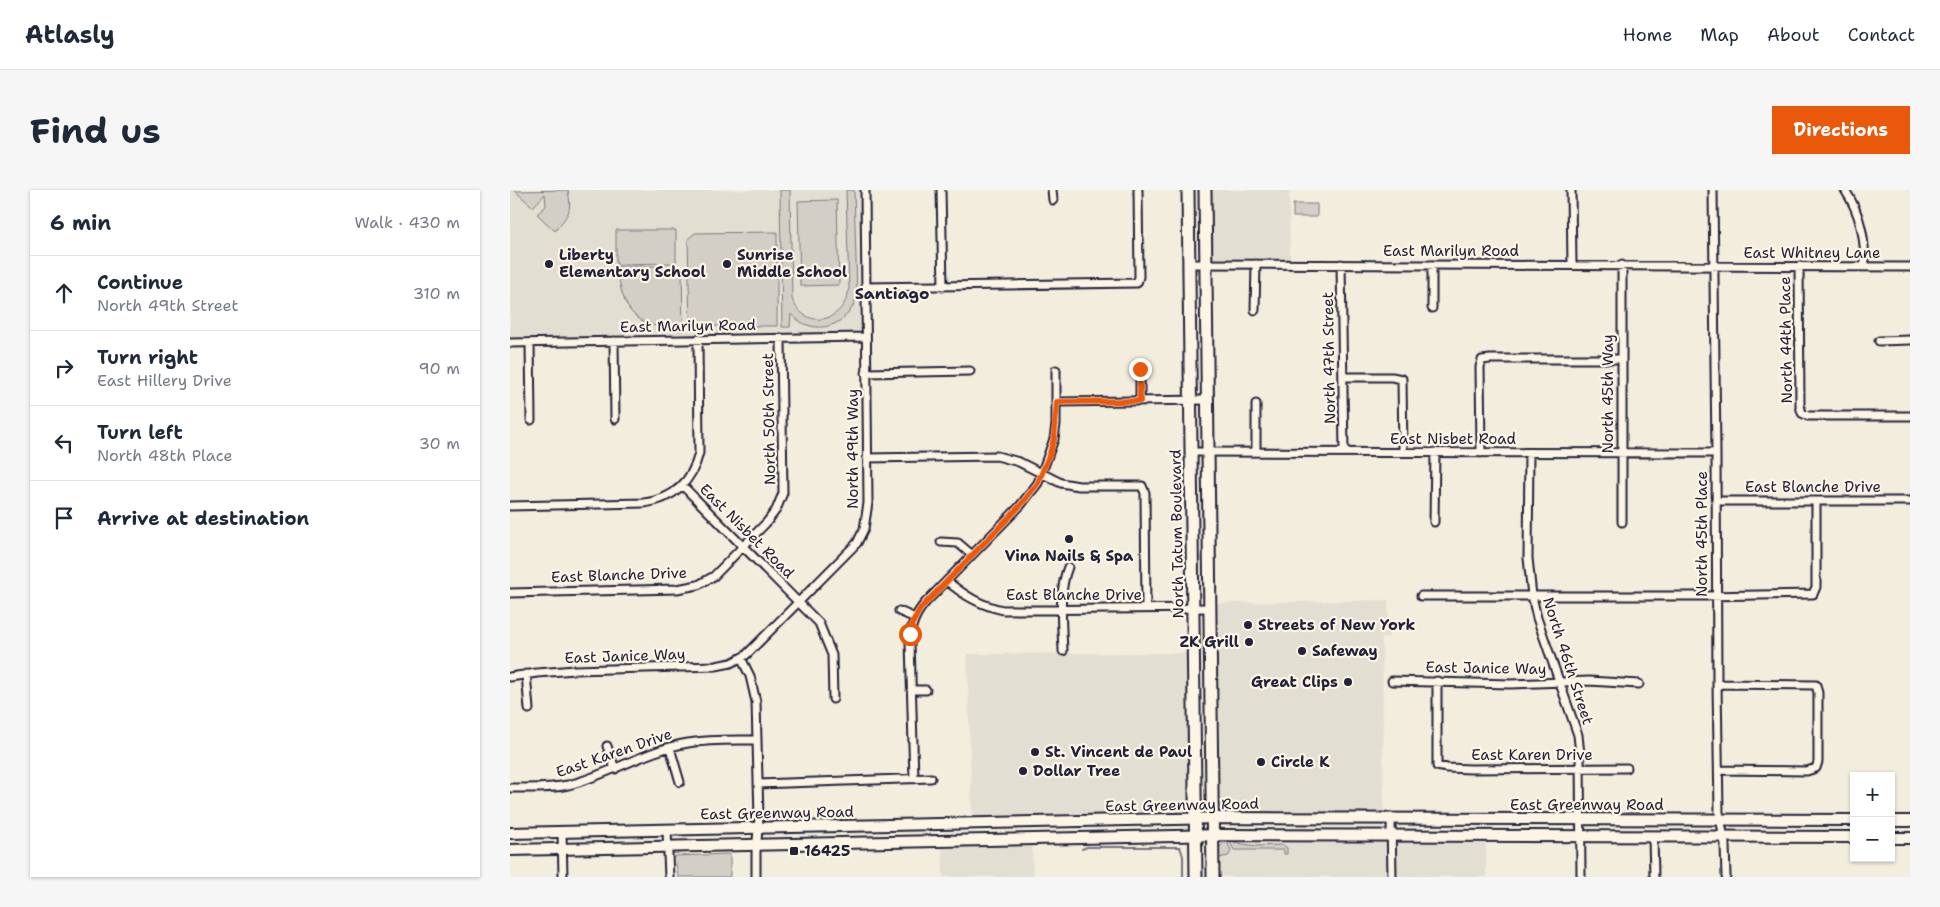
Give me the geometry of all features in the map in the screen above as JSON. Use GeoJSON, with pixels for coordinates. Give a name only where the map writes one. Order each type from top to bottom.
{"type":"FeatureCollection","features":[{"type":"Feature","properties":{"kind":"main road","name":"North Tatum Boulevard"},"geometry":{"type":"LineString","coordinates":[[1188,190],[1196,877]]}},
{"type":"Feature","properties":{"kind":"main road","name":"North Tatum Boulevard"},"geometry":{"type":"LineString","coordinates":[[1205,190],[1213,877]]}},
{"type":"Feature","properties":{"kind":"main road"},"geometry":{"type":"LineString","coordinates":[[1191,496],[1196,510],[1201,544],[1204,548],[1209,548]]}},
{"type":"Feature","properties":{"kind":"main road"},"geometry":{"type":"LineString","coordinates":[[1192,608],[1198,623],[1200,679],[1204,687],[1210,690]]}},
{"type":"Feature","properties":{"kind":"main road"},"geometry":{"type":"LineString","coordinates":[[1210,690],[1203,692],[1201,696],[1194,726],[1199,728],[1203,734],[1205,765],[1211,788]]}},
{"type":"Feature","properties":{"kind":"main road","name":"East Greenway Road"},"geometry":{"type":"LineString","coordinates":[[510,833],[1212,818],[1850,820]]}},
{"type":"Feature","properties":{"kind":"main road"},"geometry":{"type":"LineString","coordinates":[[1335,819],[1335,836]]}},
{"type":"Feature","properties":{"kind":"main road"},"geometry":{"type":"LineString","coordinates":[[1895,820],[1910,820]]}},
{"type":"Feature","properties":{"kind":"main road","name":"East Greenway Road"},"geometry":{"type":"LineString","coordinates":[[510,850],[1196,836],[1850,837]]}},
{"type":"Feature","properties":{"kind":"main road"},"geometry":{"type":"LineString","coordinates":[[1895,838],[1910,838]]}},
{"type":"Feature","properties":{"kind":"street","name":"North 49th Way"},"geometry":{"type":"LineString","coordinates":[[741,658],[857,543],[864,529],[868,503],[865,190]]}},
{"type":"Feature","properties":{"kind":"street"},"geometry":{"type":"LineString","coordinates":[[941,190],[943,286]]}},
{"type":"Feature","properties":{"kind":"street"},"geometry":{"type":"LineString","coordinates":[[1052,190],[1053,200]]}},
{"type":"Feature","properties":{"kind":"street"},"geometry":{"type":"LineString","coordinates":[[866,287],[1137,283],[1139,277],[1138,190]]}},
{"type":"Feature","properties":{"kind":"street"},"geometry":{"type":"LineString","coordinates":[[1572,190],[1572,265]]}},
{"type":"Feature","properties":{"kind":"street","name":"North 45th Place"},"geometry":{"type":"LineString","coordinates":[[1713,190],[1719,812],[1724,837],[1726,877]]}},
{"type":"Feature","properties":{"kind":"street"},"geometry":{"type":"LineString","coordinates":[[1845,190],[1855,207],[1862,230],[1865,266]]}},
{"type":"Feature","properties":{"kind":"street","name":"East Marilyn Road"},"geometry":{"type":"LineString","coordinates":[[1189,264],[1714,266]]}},
{"type":"Feature","properties":{"kind":"street"},"geometry":{"type":"LineString","coordinates":[[1255,310],[1256,264]]}},
{"type":"Feature","properties":{"kind":"street","name":"North 47th Street"},"geometry":{"type":"LineString","coordinates":[[1341,264],[1344,452]]}},
{"type":"Feature","properties":{"kind":"street"},"geometry":{"type":"LineString","coordinates":[[1432,265],[1432,308]]}},
{"type":"Feature","properties":{"kind":"street","name":"North 45th Way"},"geometry":{"type":"LineString","coordinates":[[1622,266],[1622,522]]}},
{"type":"Feature","properties":{"kind":"street","name":"East Whitney Lane"},"geometry":{"type":"LineString","coordinates":[[1714,266],[1910,267]]}},
{"type":"Feature","properties":{"kind":"street","name":"North 44th Place"},"geometry":{"type":"LineString","coordinates":[[1799,266],[1800,406],[1802,413],[1808,416],[1910,416]]}},
{"type":"Feature","properties":{"kind":"street","name":"East Marilyn Road"},"geometry":{"type":"LineString","coordinates":[[510,343],[866,337]]}},
{"type":"Feature","properties":{"kind":"street","name":"North 50th Street"},"geometry":{"type":"LineString","coordinates":[[743,546],[761,529],[776,510],[783,493],[781,338]]}},
{"type":"Feature","properties":{"kind":"street"},"geometry":{"type":"LineString","coordinates":[[683,486],[694,471],[700,453],[698,339]]}},
{"type":"Feature","properties":{"kind":"street"},"geometry":{"type":"LineString","coordinates":[[1879,341],[1910,340]]}},
{"type":"Feature","properties":{"kind":"street"},"geometry":{"type":"LineString","coordinates":[[614,341],[615,419]]}},
{"type":"Feature","properties":{"kind":"street"},"geometry":{"type":"LineString","coordinates":[[530,343],[531,420]]}},
{"type":"Feature","properties":{"kind":"street"},"geometry":{"type":"LineString","coordinates":[[1481,453],[1480,367],[1482,360],[1622,359]]}},
{"type":"Feature","properties":{"kind":"street"},"geometry":{"type":"LineString","coordinates":[[1140,369],[1140,401]]}},
{"type":"Feature","properties":{"kind":"street"},"geometry":{"type":"LineString","coordinates":[[914,779],[910,634],[915,618],[926,602],[1020,506],[1038,483],[1054,439],[1057,402],[1056,370]]}},
{"type":"Feature","properties":{"kind":"street"},"geometry":{"type":"LineString","coordinates":[[866,373],[970,371]]}},
{"type":"Feature","properties":{"kind":"street"},"geometry":{"type":"LineString","coordinates":[[1343,377],[1402,378],[1403,452]]}},
{"type":"Feature","properties":{"kind":"street"},"geometry":{"type":"LineString","coordinates":[[1057,402],[1207,400]]}},
{"type":"Feature","properties":{"kind":"street"},"geometry":{"type":"LineString","coordinates":[[1256,404],[1256,452]]}},
{"type":"Feature","properties":{"kind":"street","name":"East Nisbet Road"},"geometry":{"type":"LineString","coordinates":[[1190,452],[1716,453]]}},
{"type":"Feature","properties":{"kind":"street"},"geometry":{"type":"LineString","coordinates":[[1434,452],[1434,522]]}},
{"type":"Feature","properties":{"kind":"street","name":"North 46th Street"},"geometry":{"type":"LineString","coordinates":[[1528,453],[1528,558],[1532,596],[1537,618],[1578,735],[1581,768],[1581,877]]}},
{"type":"Feature","properties":{"kind":"street"},"geometry":{"type":"LineString","coordinates":[[867,458],[997,456],[1019,462],[1061,483],[1079,486],[1142,486],[1145,493],[1146,608]]}},
{"type":"Feature","properties":{"kind":"street","name":"East Nisbet Road"},"geometry":{"type":"LineString","coordinates":[[510,506],[650,502],[667,498],[683,486],[819,624],[832,654],[833,699]]}},
{"type":"Feature","properties":{"kind":"street","name":"East Blanche Drive"},"geometry":{"type":"LineString","coordinates":[[1716,500],[1910,501]]}},
{"type":"Feature","properties":{"kind":"street"},"geometry":{"type":"LineString","coordinates":[[1420,596],[1716,596],[1813,594],[1816,586],[1816,501]]}},
{"type":"Feature","properties":{"kind":"street"},"geometry":{"type":"LineString","coordinates":[[941,542],[958,543],[972,555]]}},
{"type":"Feature","properties":{"kind":"street","name":"East Blanche Drive"},"geometry":{"type":"LineString","coordinates":[[510,593],[689,588],[705,582],[714,576],[743,546]]}},
{"type":"Feature","properties":{"kind":"street"},"geometry":{"type":"LineString","coordinates":[[1063,651],[1062,610],[1064,576],[1068,567]]}},
{"type":"Feature","properties":{"kind":"street","name":"East Blanche Drive"},"geometry":{"type":"LineString","coordinates":[[947,581],[966,596],[992,608],[1062,610],[1209,608]]}},
{"type":"Feature","properties":{"kind":"street"},"geometry":{"type":"LineString","coordinates":[[899,611],[915,618]]}},
{"type":"Feature","properties":{"kind":"street"},"geometry":{"type":"LineString","coordinates":[[741,658],[754,685],[756,702],[758,784],[756,877]]}},
{"type":"Feature","properties":{"kind":"street","name":"East Janice Way"},"geometry":{"type":"LineString","coordinates":[[510,678],[526,674],[585,670],[716,666],[741,658]]}},
{"type":"Feature","properties":{"kind":"street"},"geometry":{"type":"LineString","coordinates":[[526,674],[529,709]]}},
{"type":"Feature","properties":{"kind":"street","name":"East Janice Way"},"geometry":{"type":"LineString","coordinates":[[1392,681],[1510,684],[1588,680],[1640,684]]}},
{"type":"Feature","properties":{"kind":"street","name":"East Karen Drive"},"geometry":{"type":"LineString","coordinates":[[1437,681],[1437,766],[1471,769],[1627,768]]}},
{"type":"Feature","properties":{"kind":"street"},"geometry":{"type":"LineString","coordinates":[[1717,684],[1816,684],[1818,694],[1818,762],[1816,768],[1807,771],[1719,770]]}},
{"type":"Feature","properties":{"kind":"street"},"geometry":{"type":"LineString","coordinates":[[911,690],[926,690]]}},
{"type":"Feature","properties":{"kind":"street","name":"East Karen Drive"},"geometry":{"type":"LineString","coordinates":[[510,788],[568,785],[688,743],[757,740]]}},
{"type":"Feature","properties":{"kind":"street"},"geometry":{"type":"LineString","coordinates":[[607,746],[615,769]]}},
{"type":"Feature","properties":{"kind":"street"},"geometry":{"type":"LineString","coordinates":[[670,748],[680,782]]}},
{"type":"Feature","properties":{"kind":"street"},"geometry":{"type":"LineString","coordinates":[[758,784],[931,778]]}},
{"type":"Feature","properties":{"kind":"street"},"geometry":{"type":"LineString","coordinates":[[1391,820],[1392,877]]}},
{"type":"Feature","properties":{"kind":"street"},"geometry":{"type":"LineString","coordinates":[[667,830],[669,877]]}},
{"type":"Feature","properties":{"kind":"street"},"geometry":{"type":"LineString","coordinates":[[562,832],[563,877]]}},
{"type":"Feature","properties":{"kind":"street"},"geometry":{"type":"LineString","coordinates":[[1653,837],[1654,877]]}},
{"type":"Feature","properties":{"kind":"shaded area","name":"Sunrise Middle School"},"geometry":{"type":"Polygon","coordinates":[[[510,190],[865,190],[866,337],[510,343],[510,190]]]}},
{"type":"Feature","properties":{"kind":"shaded area"},"geometry":{"type":"Polygon","coordinates":[[[568,190],[570,204],[568,212],[555,231],[537,214],[546,206],[545,194],[533,207],[515,191],[568,190]]]}},
{"type":"Feature","properties":{"kind":"shaded area"},"geometry":{"type":"Polygon","coordinates":[[[780,190],[790,190],[792,299],[798,309],[806,316],[814,319],[824,319],[832,316],[840,309],[846,301],[849,289],[846,190],[854,190],[857,294],[853,305],[840,321],[820,327],[810,326],[800,322],[791,314],[790,327],[782,327],[780,190]]]}},
{"type":"Feature","properties":{"kind":"shaded area"},"geometry":{"type":"Polygon","coordinates":[[[1209,190],[1289,190],[1290,259],[1213,258],[1210,256],[1209,190]]]}},
{"type":"Feature","properties":{"kind":"shaded area"},"geometry":{"type":"Polygon","coordinates":[[[837,200],[839,285],[800,286],[798,201],[837,200]]]}},
{"type":"Feature","properties":{"kind":"shaded area"},"geometry":{"type":"Polygon","coordinates":[[[1293,204],[1317,204],[1317,217],[1293,217],[1293,204]]]}},
{"type":"Feature","properties":{"kind":"shaded area"},"geometry":{"type":"Polygon","coordinates":[[[616,230],[676,230],[676,263],[616,264],[616,230]]]}},
{"type":"Feature","properties":{"kind":"shaded area"},"geometry":{"type":"Polygon","coordinates":[[[777,232],[777,326],[690,326],[688,239],[695,233],[777,232]]]}},
{"type":"Feature","properties":{"kind":"shaded area"},"geometry":{"type":"Polygon","coordinates":[[[617,266],[677,266],[682,271],[683,331],[653,325],[642,321],[634,315],[623,296],[617,266]]]}},
{"type":"Feature","properties":{"kind":"shaded area"},"geometry":{"type":"Polygon","coordinates":[[[1388,600],[1389,637],[1382,638],[1384,812],[1217,812],[1219,696],[1215,684],[1214,603],[1388,600]]]}},
{"type":"Feature","properties":{"kind":"shaded area"},"geometry":{"type":"Polygon","coordinates":[[[1188,653],[1188,813],[972,817],[967,654],[1188,653]]]}},
{"type":"Feature","properties":{"kind":"shaded area"},"geometry":{"type":"Polygon","coordinates":[[[1226,841],[1241,843],[1486,842],[1486,877],[1218,877],[1218,849],[1226,841]]]}},
{"type":"Feature","properties":{"kind":"shaded area"},"geometry":{"type":"Polygon","coordinates":[[[1228,841],[1231,850],[1230,854],[1219,858],[1219,848],[1224,842],[1228,841]]]}},
{"type":"Feature","properties":{"kind":"shaded area"},"geometry":{"type":"Polygon","coordinates":[[[1230,842],[1257,846],[1283,845],[1287,848],[1287,854],[1284,854],[1284,850],[1234,850],[1230,842]]]}},
{"type":"Feature","properties":{"kind":"shaded area"},"geometry":{"type":"Polygon","coordinates":[[[1032,845],[1033,877],[943,877],[942,847],[1032,845]]]}},
{"type":"Feature","properties":{"kind":"shaded area"},"geometry":{"type":"Polygon","coordinates":[[[730,854],[730,877],[678,877],[675,856],[730,854]]]}},
{"type":"Feature","properties":{"kind":"waterway"},"geometry":{"type":"LineString","coordinates":[[1082,849],[1087,847],[1180,847],[1183,856],[1183,877]]}},
{"type":"Feature","properties":{"kind":"place","name":"Liberty Elementary School"},"geometry":{"type":"Point","coordinates":[549,264]}},
{"type":"Feature","properties":{"kind":"place","name":"Sunrise Middle School"},"geometry":{"type":"Point","coordinates":[727,264]}},
{"type":"Feature","properties":{"kind":"place","name":"Vina Nails & Spa"},"geometry":{"type":"Point","coordinates":[1069,539]}},
{"type":"Feature","properties":{"kind":"place","name":"Streets of New York"},"geometry":{"type":"Point","coordinates":[1248,625]}},
{"type":"Feature","properties":{"kind":"place","name":"ZK Grill"},"geometry":{"type":"Point","coordinates":[1249,642]}},
{"type":"Feature","properties":{"kind":"place","name":"Safeway"},"geometry":{"type":"Point","coordinates":[1302,651]}},
{"type":"Feature","properties":{"kind":"place","name":"Great Clips"},"geometry":{"type":"Point","coordinates":[1348,682]}},
{"type":"Feature","properties":{"kind":"place","name":"St. Vincent de Paul"},"geometry":{"type":"Point","coordinates":[1035,752]}},
{"type":"Feature","properties":{"kind":"place","name":"Circle K"},"geometry":{"type":"Point","coordinates":[1261,762]}},
{"type":"Feature","properties":{"kind":"place","name":"Dollar Tree"},"geometry":{"type":"Point","coordinates":[1023,771]}},
{"type":"Feature","properties":{"kind":"place","name":"16425"},"geometry":{"type":"Point","coordinates":[794,851]}},
{"type":"Feature","properties":{"kind":"district","name":"Santiago"},"geometry":{"type":"Point","coordinates":[892,293]}},
{"type":"Feature","properties":{"kind":"route"},"geometry":{"type":"LineString","coordinates":[[910,634],[912,624],[920,609],[1020,506],[1038,483],[1054,439],[1057,402],[1140,401],[1140,369]]}}]}
